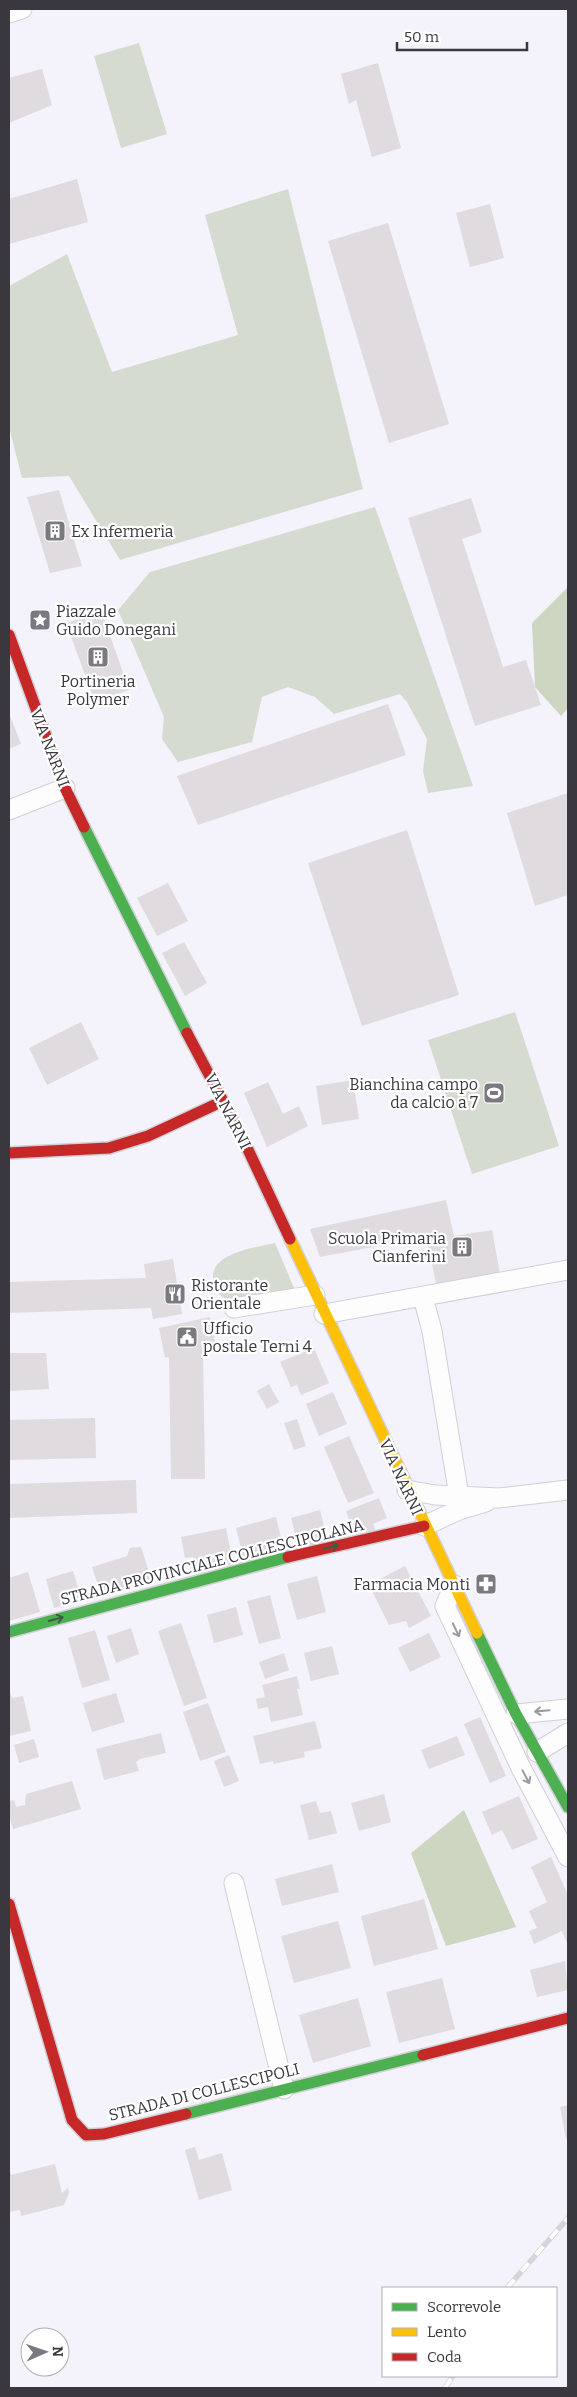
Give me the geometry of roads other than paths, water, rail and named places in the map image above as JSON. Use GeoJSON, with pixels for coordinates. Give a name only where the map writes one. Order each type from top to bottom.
{"type":"FeatureCollection","features":[{"type":"Feature","properties":{"kind":"street"},"geometry":{"type":"LineString","coordinates":[[9,13],[22,9]]}},
{"type":"Feature","properties":{"kind":"street","name":"VIA NARNI"},"geometry":{"type":"LineString","coordinates":[[9,635],[65,788],[244,1139],[314,1295],[424,1526],[516,1714],[568,1808]]}},
{"type":"Feature","properties":{"kind":"street"},"geometry":{"type":"LineString","coordinates":[[9,810],[65,788]]}},
{"type":"Feature","properties":{"kind":"street"},"geometry":{"type":"LineString","coordinates":[[9,1153],[109,1148],[148,1136],[223,1101]]}},
{"type":"Feature","properties":{"kind":"street"},"geometry":{"type":"LineString","coordinates":[[324,1314],[568,1270]]}},
{"type":"Feature","properties":{"kind":"street"},"geometry":{"type":"LineString","coordinates":[[234,1308],[314,1295]]}},
{"type":"Feature","properties":{"kind":"street"},"geometry":{"type":"LineString","coordinates":[[423,1297],[432,1331],[459,1496]]}},
{"type":"Feature","properties":{"kind":"street"},"geometry":{"type":"LineString","coordinates":[[407,1490],[435,1495],[499,1498],[568,1490]]}},
{"type":"Feature","properties":{"kind":"street"},"geometry":{"type":"LineString","coordinates":[[424,1526],[459,1510],[499,1498]]}},
{"type":"Feature","properties":{"kind":"street","name":"STRADA PROVINCIALE COLLESCIPOLANA"},"geometry":{"type":"LineString","coordinates":[[9,1632],[245,1567],[424,1526]]}},
{"type":"Feature","properties":{"kind":"street"},"geometry":{"type":"LineString","coordinates":[[454,1585],[446,1606],[521,1768],[568,1856]]}},
{"type":"Feature","properties":{"kind":"street"},"geometry":{"type":"LineString","coordinates":[[516,1714],[568,1709]]}},
{"type":"Feature","properties":{"kind":"street"},"geometry":{"type":"LineString","coordinates":[[537,1752],[568,1733]]}},
{"type":"Feature","properties":{"kind":"street","name":"STRADA DI COLLESCIPOLI"},"geometry":{"type":"LineString","coordinates":[[234,1883],[284,2089]]}},
{"type":"Feature","properties":{"kind":"street","name":"STRADA DI COLLESCIPOLI"},"geometry":{"type":"LineString","coordinates":[[9,1904],[14,1945],[72,2120],[86,2135],[104,2134],[568,2018]]}},
{"type":"Feature","properties":{"kind":"railway"},"geometry":{"type":"LineString","coordinates":[[508,2287],[568,2218]]}},
{"type":"Feature","properties":{"kind":"railway"},"geometry":{"type":"LineString","coordinates":[[445,2388],[452,2377]]}},
{"type":"Feature","properties":{"kind":"place","name":"Ex Infermeria"},"geometry":{"type":"Point","coordinates":[55,531]}},
{"type":"Feature","properties":{"kind":"place","name":"Piazzale Guido Donegani"},"geometry":{"type":"Point","coordinates":[40,620]}},
{"type":"Feature","properties":{"kind":"place","name":"Portineria Polymer"},"geometry":{"type":"Point","coordinates":[98,657]}},
{"type":"Feature","properties":{"kind":"place","name":"Bianchina campo da calcio a 7"},"geometry":{"type":"Point","coordinates":[494,1093]}},
{"type":"Feature","properties":{"kind":"place","name":"Scuola Primaria Cianferini"},"geometry":{"type":"Point","coordinates":[462,1247]}},
{"type":"Feature","properties":{"kind":"place","name":"Ristorante Orientale"},"geometry":{"type":"Point","coordinates":[175,1294]}},
{"type":"Feature","properties":{"kind":"place","name":"Ufficio postale Terni 4"},"geometry":{"type":"Point","coordinates":[187,1337]}},
{"type":"Feature","properties":{"kind":"place","name":"Farmacia Monti"},"geometry":{"type":"Point","coordinates":[486,1584]}}]}
